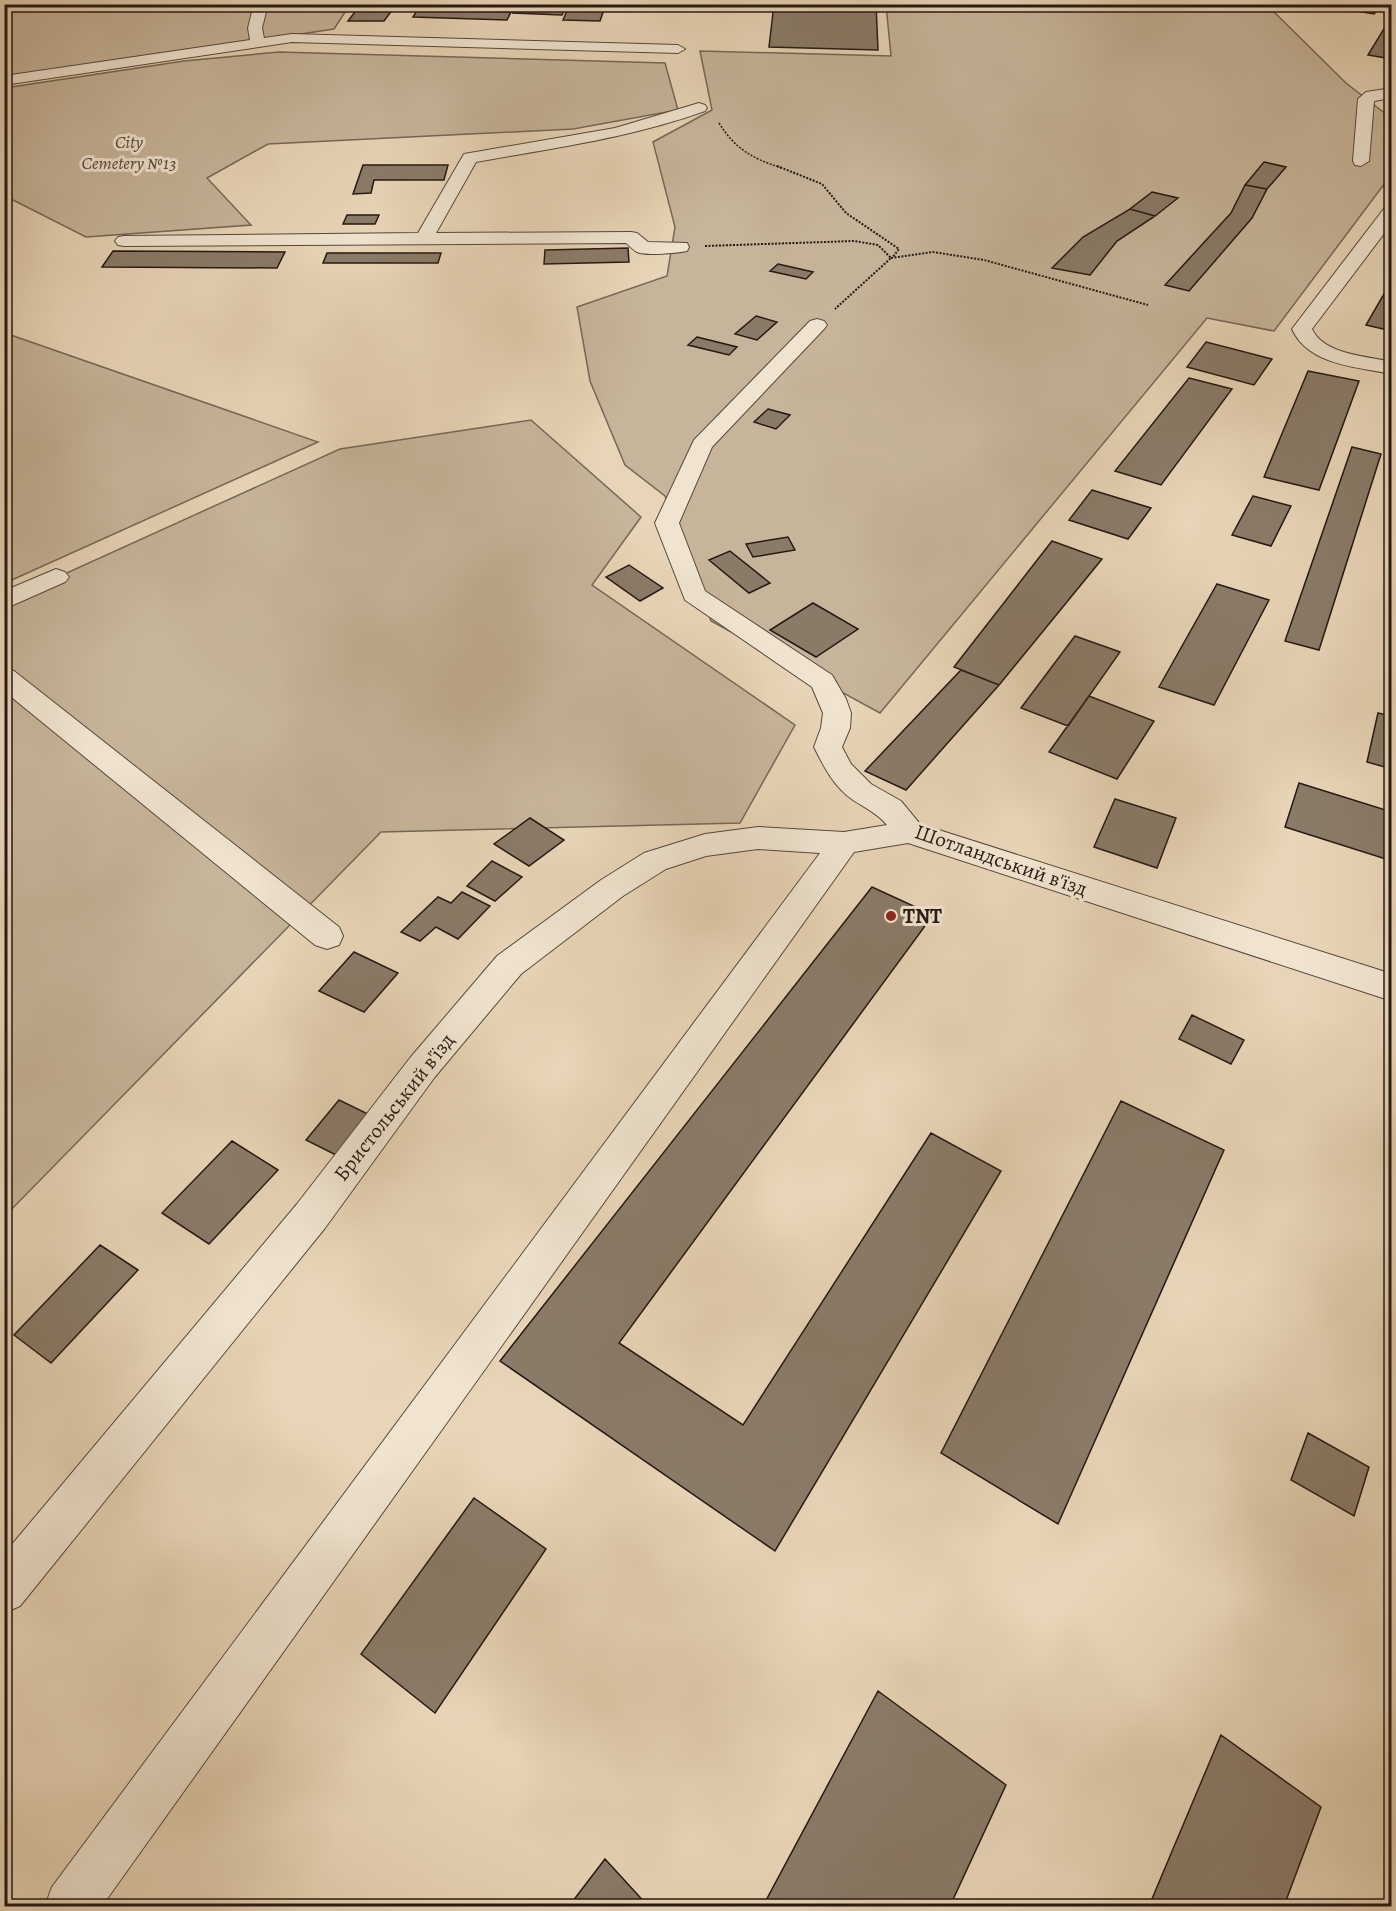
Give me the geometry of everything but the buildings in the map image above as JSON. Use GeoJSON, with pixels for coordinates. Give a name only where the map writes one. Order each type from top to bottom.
{"type":"FeatureCollection","features":[{"type":"Feature","properties":{"kind":"street"},"geometry":{"type":"LineString","coordinates":[[258,44],[255,28],[261,4]]}},
{"type":"Feature","properties":{"kind":"street"},"geometry":{"type":"LineString","coordinates":[[4,81],[292,38],[678,49]]}},
{"type":"Feature","properties":{"kind":"street"},"geometry":{"type":"LineString","coordinates":[[1361,162],[1365,99],[1371,95],[1392,93]]}},
{"type":"Feature","properties":{"kind":"street"},"geometry":{"type":"LineString","coordinates":[[425,237],[470,158],[706,113]]}},
{"type":"Feature","properties":{"kind":"street"},"geometry":{"type":"LineString","coordinates":[[1392,210],[1302,329],[1304,337],[1310,344],[1322,351],[1392,368]]}},
{"type":"Feature","properties":{"kind":"street"},"geometry":{"type":"LineString","coordinates":[[124,241],[631,237],[643,248],[680,247]]}},
{"type":"Feature","properties":{"kind":"street","name":"Шотландський в'їзд"},"geometry":{"type":"LineString","coordinates":[[817,325],[702,445],[667,523],[694,595],[822,681],[836,702],[838,725],[828,747],[840,770],[861,791],[890,808],[909,832],[1392,988]]}},
{"type":"Feature","properties":{"kind":"street"},"geometry":{"type":"LineString","coordinates":[[4,601],[56,577]]}},
{"type":"Feature","properties":{"kind":"street"},"geometry":{"type":"LineString","coordinates":[[4,677],[327,936]]}},
{"type":"Feature","properties":{"kind":"street","name":"Бристольський в'їзд"},"geometry":{"type":"LineString","coordinates":[[4,1590],[311,1216],[423,1068],[509,965],[612,888],[655,861],[705,845],[758,838],[844,843],[909,832]]}},
{"type":"Feature","properties":{"kind":"street"},"geometry":{"type":"LineString","coordinates":[[71,1906],[844,843]]}},
{"type":"Feature","properties":{"kind":"path"},"geometry":{"type":"LineString","coordinates":[[706,113],[718,122],[731,143],[745,155],[824,185],[844,211],[866,227],[887,237],[899,249],[817,325]]}},
{"type":"Feature","properties":{"kind":"path"},"geometry":{"type":"LineString","coordinates":[[680,247],[854,241],[878,245],[891,258]]}},
{"type":"Feature","properties":{"kind":"path"},"geometry":{"type":"LineString","coordinates":[[891,258],[933,252],[984,260],[1148,305]]}},
{"type":"Feature","properties":{"kind":"green space"},"geometry":{"type":"Polygon","coordinates":[[[5,5],[371,5],[349,6],[334,29],[5,78],[5,5]]]}},
{"type":"Feature","properties":{"kind":"green space"},"geometry":{"type":"Polygon","coordinates":[[[886,5],[1267,5],[1346,83],[1391,118],[1391,175],[1274,331],[1207,318],[880,713],[711,621],[665,496],[625,465],[590,381],[577,307],[667,276],[675,227],[653,142],[712,110],[700,51],[891,56],[886,5]]]}},
{"type":"Feature","properties":{"kind":"green space","name":"City Cemetery №13"},"geometry":{"type":"Polygon","coordinates":[[[279,52],[665,63],[678,110],[573,129],[268,144],[207,178],[251,225],[86,237],[5,196],[5,88],[184,61],[279,52]]]}},
{"type":"Feature","properties":{"kind":"green space"},"geometry":{"type":"Polygon","coordinates":[[[5,333],[318,442],[5,583],[5,333]]]}},
{"type":"Feature","properties":{"kind":"green space"},"geometry":{"type":"Polygon","coordinates":[[[531,420],[641,517],[592,585],[795,725],[740,823],[381,832],[5,1216],[5,601],[340,449],[531,420]]]}},
{"type":"Feature","properties":{"kind":"place","name":"TNT"},"geometry":{"type":"Point","coordinates":[891,916]}}]}
